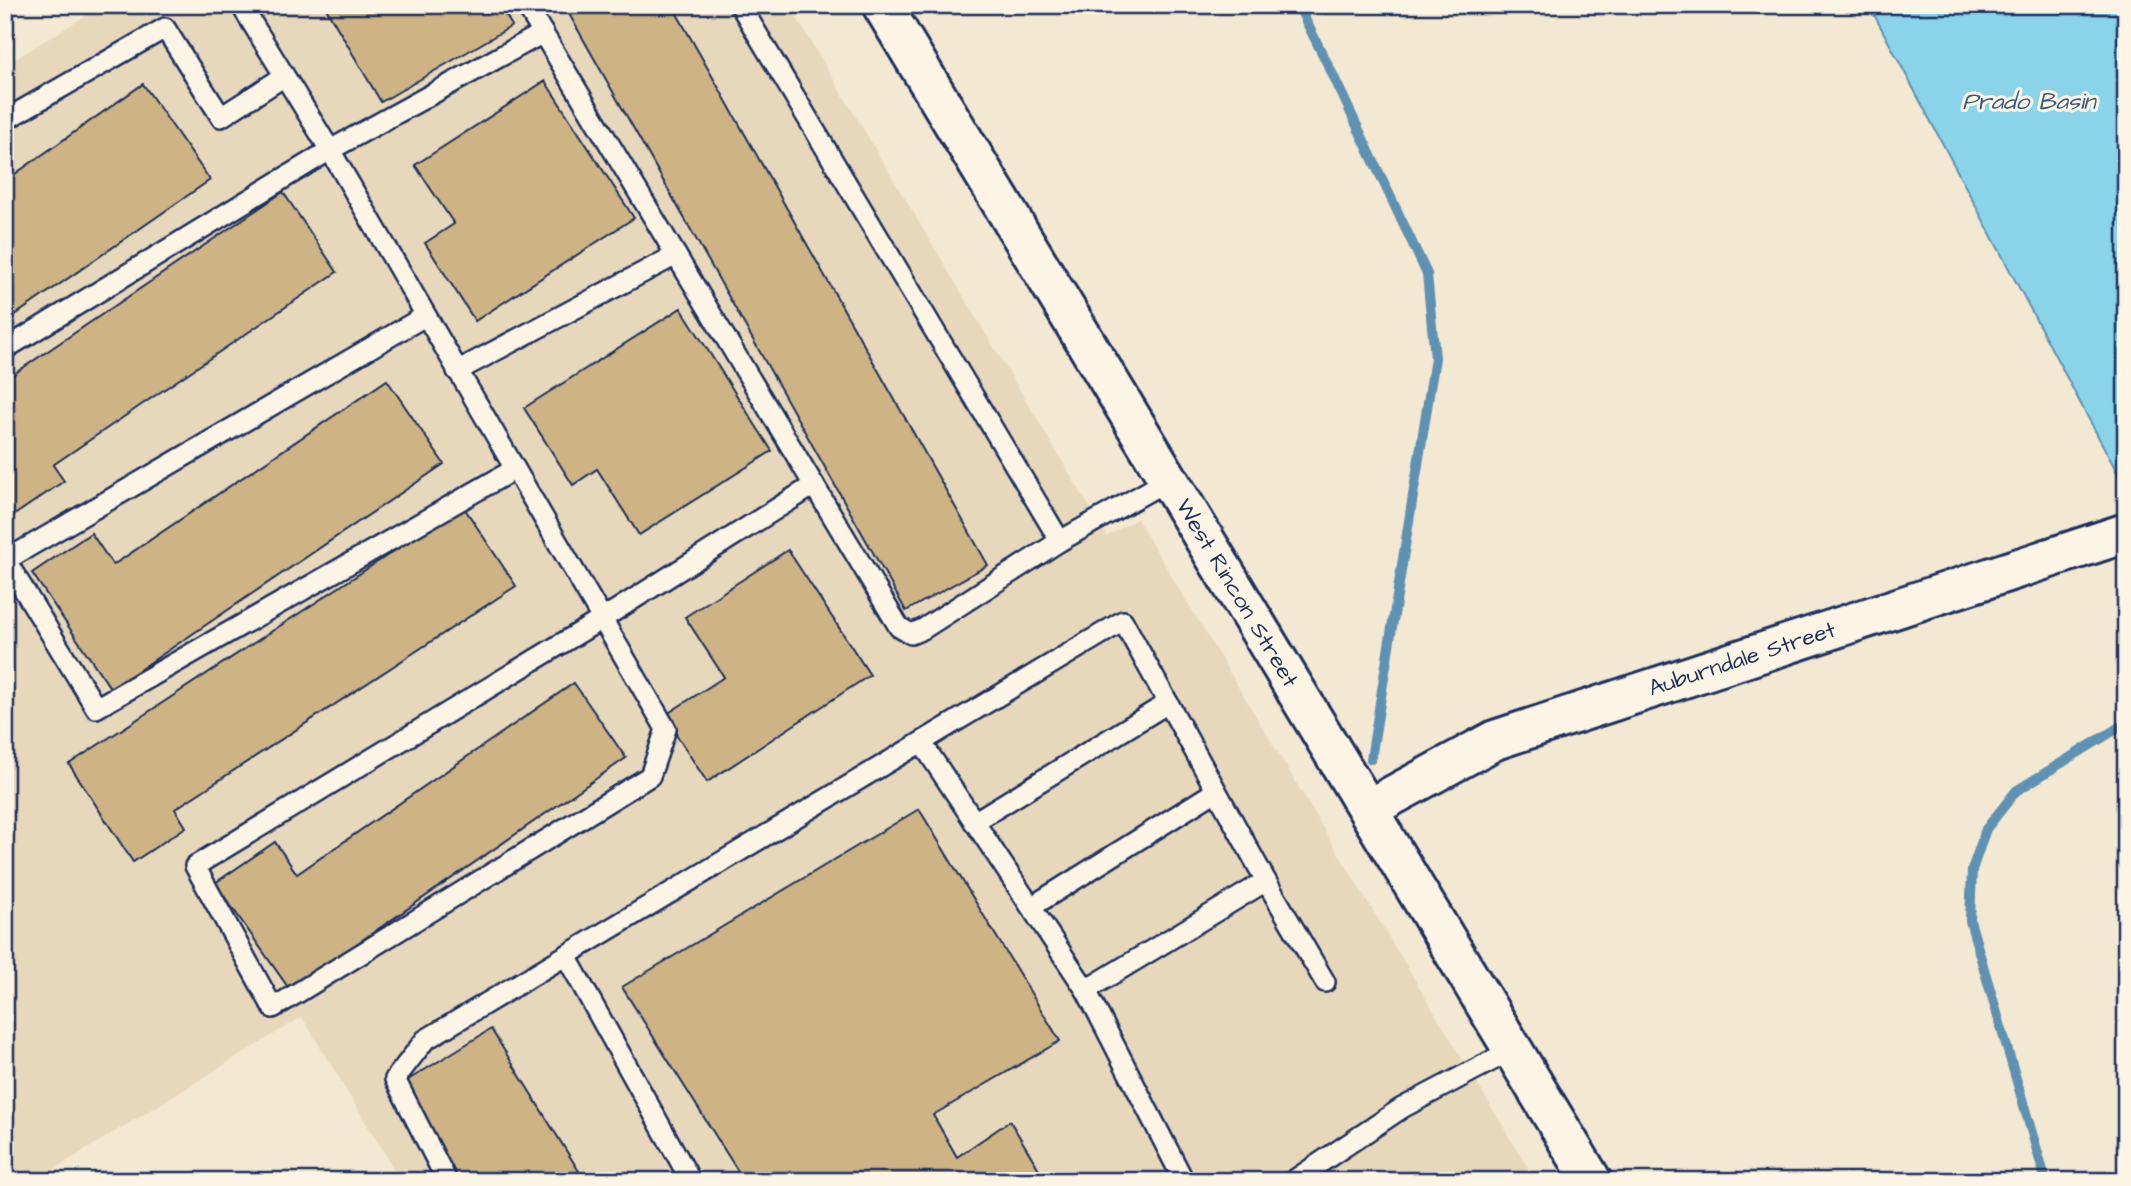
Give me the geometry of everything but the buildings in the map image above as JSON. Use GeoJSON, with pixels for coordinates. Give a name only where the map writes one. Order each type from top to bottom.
{"type":"FeatureCollection","features":[{"type":"Feature","properties":{"kind":"main road","name":"West Rincon Street"},"geometry":{"type":"LineString","coordinates":[[882,5],[1592,1181]]}},
{"type":"Feature","properties":{"kind":"main road","name":"Auburndale Street"},"geometry":{"type":"LineString","coordinates":[[1368,809],[1495,740],[2126,533]]}},
{"type":"Feature","properties":{"kind":"lane"},"geometry":{"type":"LineString","coordinates":[[241,5],[330,150],[425,316],[602,618],[666,729],[650,776],[272,1008],[195,866],[602,618],[814,485]]}},
{"type":"Feature","properties":{"kind":"lane"},"geometry":{"type":"LineString","coordinates":[[526,5],[899,627],[911,634],[923,629],[1060,541],[1168,480]]}},
{"type":"Feature","properties":{"kind":"lane"},"geometry":{"type":"LineString","coordinates":[[740,5],[1060,541]]}},
{"type":"Feature","properties":{"kind":"lane"},"geometry":{"type":"LineString","coordinates":[[5,120],[165,29],[221,117],[283,77]]}},
{"type":"Feature","properties":{"kind":"lane"},"geometry":{"type":"LineString","coordinates":[[5,349],[330,150],[542,33]]}},
{"type":"Feature","properties":{"kind":"lane"},"geometry":{"type":"LineString","coordinates":[[457,370],[676,256]]}},
{"type":"Feature","properties":{"kind":"lane"},"geometry":{"type":"LineString","coordinates":[[425,316],[6,559],[96,708],[515,469]]}},
{"type":"Feature","properties":{"kind":"lane"},"geometry":{"type":"LineString","coordinates":[[447,1181],[395,1079],[425,1040],[1123,621],[1266,881],[1325,982]]}},
{"type":"Feature","properties":{"kind":"lane"},"geometry":{"type":"LineString","coordinates":[[974,821],[1168,703]]}},
{"type":"Feature","properties":{"kind":"lane"},"geometry":{"type":"LineString","coordinates":[[922,743],[1086,990],[1184,1181]]}},
{"type":"Feature","properties":{"kind":"lane"},"geometry":{"type":"LineString","coordinates":[[1031,907],[1216,791]]}},
{"type":"Feature","properties":{"kind":"lane"},"geometry":{"type":"LineString","coordinates":[[1086,990],[1266,881]]}},
{"type":"Feature","properties":{"kind":"lane"},"geometry":{"type":"LineString","coordinates":[[566,956],[691,1181]]}},
{"type":"Feature","properties":{"kind":"lane"},"geometry":{"type":"LineString","coordinates":[[1293,1181],[1402,1108],[1514,1049]]}},
{"type":"Feature","properties":{"kind":"shaded area"},"geometry":{"type":"Polygon","coordinates":[[[104,5],[789,5],[1107,536],[1137,519],[1536,1181],[401,1181],[302,1017],[35,1181],[5,1181],[5,65],[104,5]]]}},
{"type":"Feature","properties":{"kind":"water","name":"Prado Basin"},"geometry":{"type":"Polygon","coordinates":[[[1869,5],[2126,5],[2126,489],[1869,5]]]}},
{"type":"Feature","properties":{"kind":"waterway"},"geometry":{"type":"LineString","coordinates":[[1298,5],[1427,274],[1435,358],[1371,759]]}},
{"type":"Feature","properties":{"kind":"waterway"},"geometry":{"type":"LineString","coordinates":[[2046,1181],[1970,921],[1972,870],[1986,829],[2016,791],[2126,723]]}}]}
